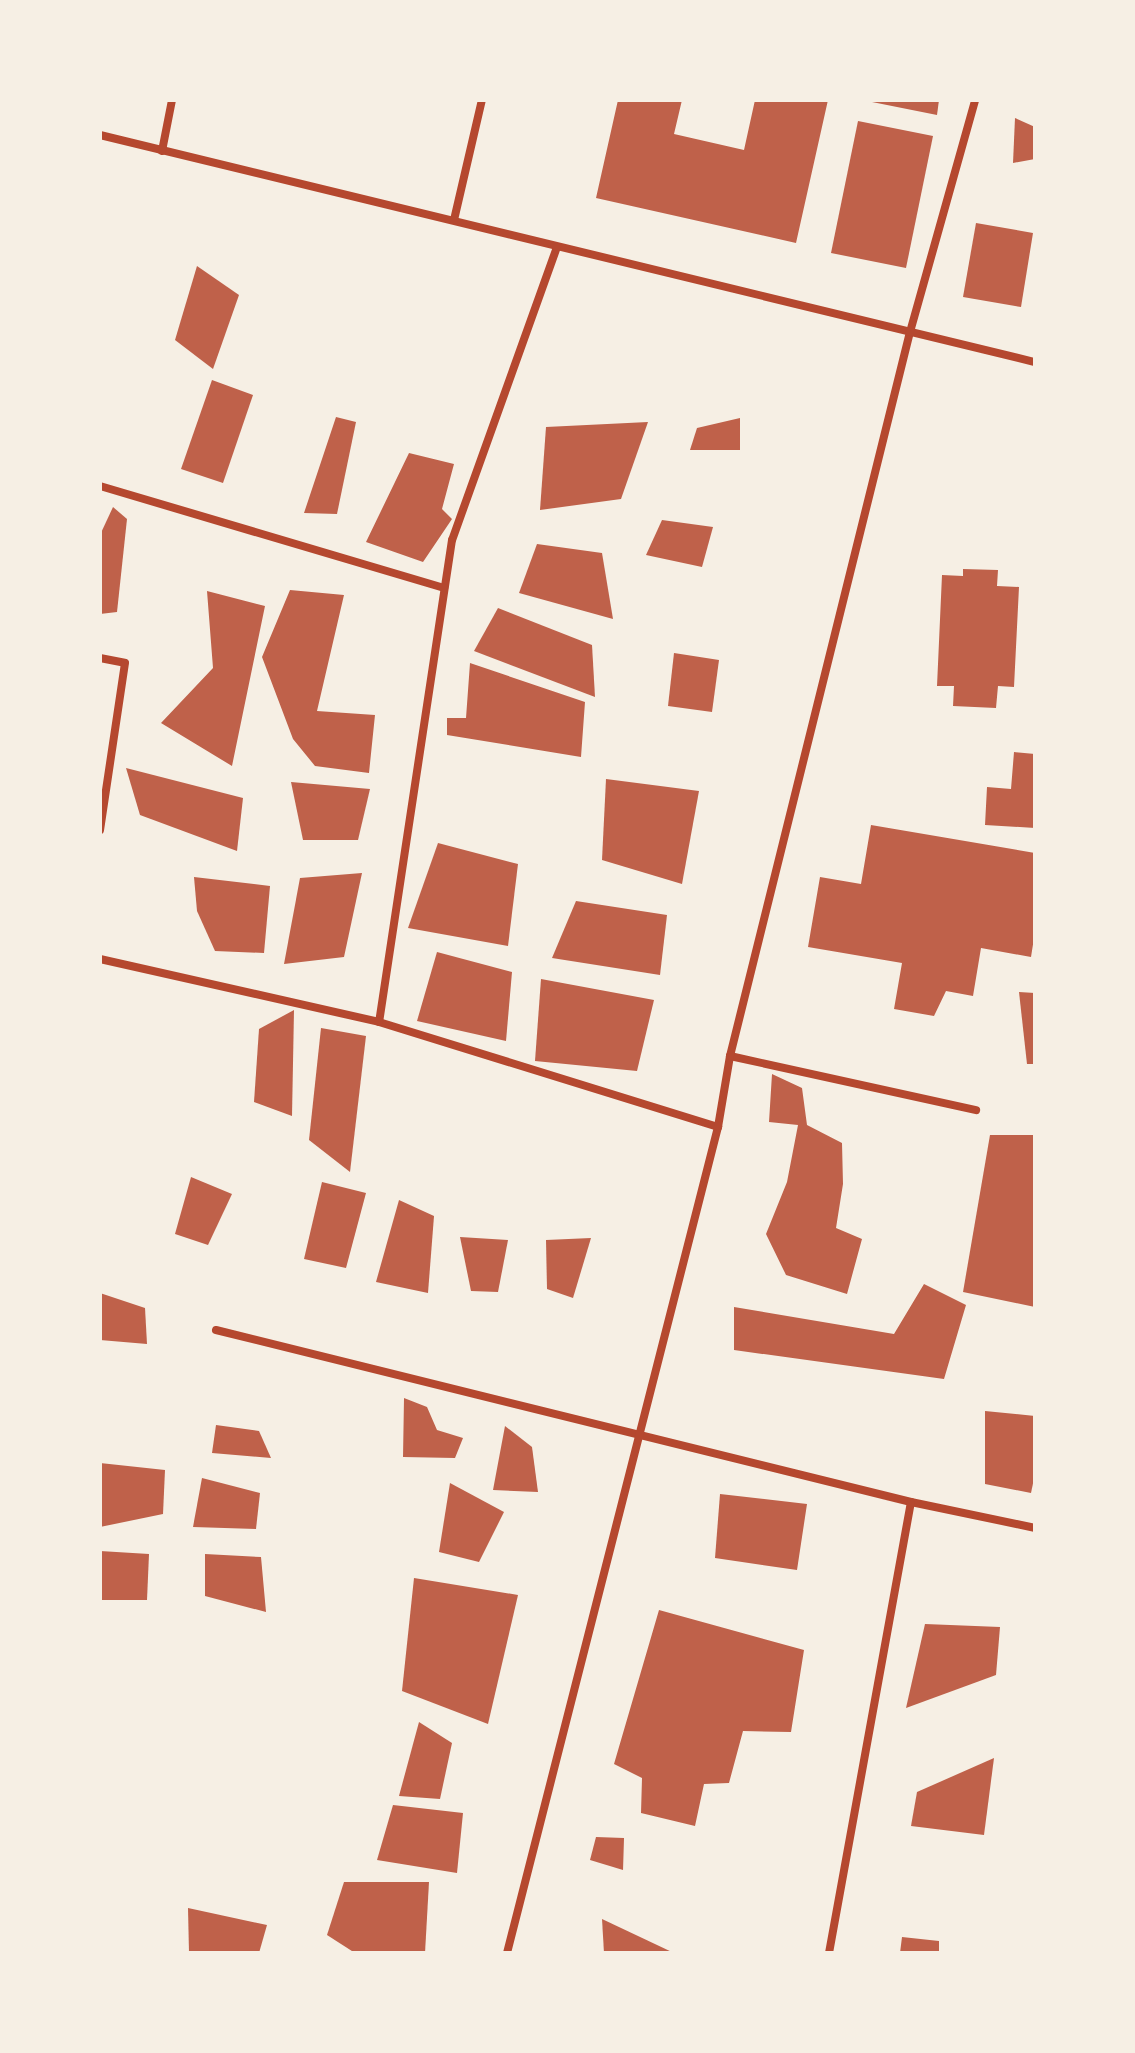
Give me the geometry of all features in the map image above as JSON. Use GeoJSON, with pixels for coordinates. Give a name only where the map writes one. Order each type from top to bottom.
{"type":"FeatureCollection","features":[{"type":"Feature","properties":{"kind":"street"},"geometry":{"type":"LineString","coordinates":[[162,151],[172,100]]}},
{"type":"Feature","properties":{"kind":"street"},"geometry":{"type":"LineString","coordinates":[[454,220],[482,100]]}},
{"type":"Feature","properties":{"kind":"street"},"geometry":{"type":"LineString","coordinates":[[507,1953],[718,1127],[730,1056],[910,332],[975,100]]}},
{"type":"Feature","properties":{"kind":"street"},"geometry":{"type":"LineString","coordinates":[[100,135],[1035,362]]}},
{"type":"Feature","properties":{"kind":"street"},"geometry":{"type":"LineString","coordinates":[[379,1022],[452,540],[557,247]]}},
{"type":"Feature","properties":{"kind":"street"},"geometry":{"type":"LineString","coordinates":[[100,486],[444,588]]}},
{"type":"Feature","properties":{"kind":"street"},"geometry":{"type":"LineString","coordinates":[[100,658],[125,663],[100,830]]}},
{"type":"Feature","properties":{"kind":"street"},"geometry":{"type":"LineString","coordinates":[[100,959],[379,1022],[718,1127]]}},
{"type":"Feature","properties":{"kind":"street"},"geometry":{"type":"LineString","coordinates":[[730,1056],[976,1110]]}},
{"type":"Feature","properties":{"kind":"street"},"geometry":{"type":"LineString","coordinates":[[216,1330],[911,1502],[1035,1528]]}},
{"type":"Feature","properties":{"kind":"street"},"geometry":{"type":"LineString","coordinates":[[829,1953],[911,1502]]}},
{"type":"Feature","properties":{"kind":"building"},"geometry":{"type":"Polygon","coordinates":[[[618,100],[682,100],[674,134],[744,150],[755,100],[828,100],[796,243],[596,198],[618,100]]]}},
{"type":"Feature","properties":{"kind":"building"},"geometry":{"type":"Polygon","coordinates":[[[862,100],[939,100],[937,115],[862,100]]]}},
{"type":"Feature","properties":{"kind":"building"},"geometry":{"type":"Polygon","coordinates":[[[1015,118],[1035,127],[1035,159],[1013,163],[1015,118]]]}},
{"type":"Feature","properties":{"kind":"building"},"geometry":{"type":"Polygon","coordinates":[[[858,121],[933,136],[906,268],[831,253],[858,121]]]}},
{"type":"Feature","properties":{"kind":"building"},"geometry":{"type":"Polygon","coordinates":[[[976,223],[1033,233],[1021,307],[963,297],[976,223]]]}},
{"type":"Feature","properties":{"kind":"building"},"geometry":{"type":"Polygon","coordinates":[[[197,266],[239,295],[213,369],[175,340],[197,266]]]}},
{"type":"Feature","properties":{"kind":"building"},"geometry":{"type":"Polygon","coordinates":[[[212,380],[253,395],[223,483],[181,469],[212,380]]]}},
{"type":"Feature","properties":{"kind":"building"},"geometry":{"type":"Polygon","coordinates":[[[336,417],[356,422],[337,514],[304,513],[336,417]]]}},
{"type":"Feature","properties":{"kind":"building"},"geometry":{"type":"Polygon","coordinates":[[[740,418],[740,450],[690,450],[697,428],[740,418]]]}},
{"type":"Feature","properties":{"kind":"building"},"geometry":{"type":"Polygon","coordinates":[[[648,422],[621,499],[540,510],[546,427],[648,422]]]}},
{"type":"Feature","properties":{"kind":"building"},"geometry":{"type":"Polygon","coordinates":[[[409,453],[454,464],[442,509],[452,519],[423,562],[366,542],[409,453]]]}},
{"type":"Feature","properties":{"kind":"building"},"geometry":{"type":"Polygon","coordinates":[[[113,507],[127,519],[117,612],[100,614],[100,535],[113,507]]]}},
{"type":"Feature","properties":{"kind":"building"},"geometry":{"type":"Polygon","coordinates":[[[662,520],[713,527],[702,567],[646,555],[662,520]]]}},
{"type":"Feature","properties":{"kind":"building"},"geometry":{"type":"Polygon","coordinates":[[[537,544],[602,553],[613,619],[519,593],[537,544]]]}},
{"type":"Feature","properties":{"kind":"building"},"geometry":{"type":"Polygon","coordinates":[[[963,569],[998,570],[997,586],[1019,587],[1014,687],[998,686],[996,708],[953,706],[954,686],[937,686],[942,575],[963,576],[963,569]]]}},
{"type":"Feature","properties":{"kind":"building"},"geometry":{"type":"Polygon","coordinates":[[[290,590],[344,595],[317,711],[375,715],[369,773],[315,766],[293,739],[262,657],[290,590]]]}},
{"type":"Feature","properties":{"kind":"building"},"geometry":{"type":"Polygon","coordinates":[[[207,591],[265,606],[232,766],[161,723],[213,668],[207,591]]]}},
{"type":"Feature","properties":{"kind":"building"},"geometry":{"type":"Polygon","coordinates":[[[498,608],[592,645],[595,697],[474,651],[498,608]]]}},
{"type":"Feature","properties":{"kind":"building"},"geometry":{"type":"Polygon","coordinates":[[[674,653],[719,660],[712,712],[668,706],[674,653]]]}},
{"type":"Feature","properties":{"kind":"building"},"geometry":{"type":"Polygon","coordinates":[[[470,663],[585,702],[581,757],[447,735],[447,718],[466,718],[470,663]]]}},
{"type":"Feature","properties":{"kind":"building"},"geometry":{"type":"Polygon","coordinates":[[[1014,752],[1035,754],[1035,828],[985,825],[987,787],[1011,789],[1014,752]]]}},
{"type":"Feature","properties":{"kind":"building"},"geometry":{"type":"Polygon","coordinates":[[[126,768],[243,798],[237,851],[140,815],[126,768]]]}},
{"type":"Feature","properties":{"kind":"building"},"geometry":{"type":"Polygon","coordinates":[[[606,779],[699,791],[682,884],[602,860],[606,779]]]}},
{"type":"Feature","properties":{"kind":"building"},"geometry":{"type":"Polygon","coordinates":[[[291,782],[370,789],[358,840],[303,840],[291,782]]]}},
{"type":"Feature","properties":{"kind":"building"},"geometry":{"type":"Polygon","coordinates":[[[871,825],[1035,853],[1035,932],[1031,957],[981,948],[973,996],[946,991],[934,1016],[894,1009],[902,963],[808,947],[820,877],[861,884],[871,825]]]}},
{"type":"Feature","properties":{"kind":"building"},"geometry":{"type":"Polygon","coordinates":[[[438,843],[518,864],[508,946],[408,928],[438,843]]]}},
{"type":"Feature","properties":{"kind":"building"},"geometry":{"type":"Polygon","coordinates":[[[362,873],[344,957],[284,964],[300,878],[362,873]]]}},
{"type":"Feature","properties":{"kind":"building"},"geometry":{"type":"Polygon","coordinates":[[[194,877],[270,886],[264,953],[215,951],[197,911],[194,877]]]}},
{"type":"Feature","properties":{"kind":"building"},"geometry":{"type":"Polygon","coordinates":[[[576,901],[667,915],[660,975],[552,958],[576,901]]]}},
{"type":"Feature","properties":{"kind":"building"},"geometry":{"type":"Polygon","coordinates":[[[437,952],[512,972],[506,1041],[417,1021],[437,952]]]}},
{"type":"Feature","properties":{"kind":"building"},"geometry":{"type":"Polygon","coordinates":[[[541,979],[654,1000],[637,1071],[535,1061],[541,979]]]}},
{"type":"Feature","properties":{"kind":"building"},"geometry":{"type":"Polygon","coordinates":[[[1019,992],[1035,993],[1035,1064],[1027,1064],[1019,992]]]}},
{"type":"Feature","properties":{"kind":"building"},"geometry":{"type":"Polygon","coordinates":[[[294,1010],[292,1116],[254,1102],[259,1029],[294,1010]]]}},
{"type":"Feature","properties":{"kind":"building"},"geometry":{"type":"Polygon","coordinates":[[[321,1028],[366,1036],[350,1172],[309,1140],[321,1028]]]}},
{"type":"Feature","properties":{"kind":"building"},"geometry":{"type":"Polygon","coordinates":[[[772,1074],[802,1088],[807,1125],[842,1143],[843,1184],[836,1228],[862,1239],[847,1294],[786,1275],[766,1234],[787,1182],[798,1125],[769,1122],[772,1074]]]}},
{"type":"Feature","properties":{"kind":"building"},"geometry":{"type":"Polygon","coordinates":[[[990,1135],[1033,1135],[1035,1307],[963,1292],[990,1135]]]}},
{"type":"Feature","properties":{"kind":"building"},"geometry":{"type":"Polygon","coordinates":[[[191,1177],[232,1194],[208,1245],[175,1234],[191,1177]]]}},
{"type":"Feature","properties":{"kind":"building"},"geometry":{"type":"Polygon","coordinates":[[[322,1182],[366,1193],[346,1268],[304,1259],[322,1182]]]}},
{"type":"Feature","properties":{"kind":"building"},"geometry":{"type":"Polygon","coordinates":[[[399,1200],[434,1216],[428,1293],[376,1282],[399,1200]]]}},
{"type":"Feature","properties":{"kind":"building"},"geometry":{"type":"Polygon","coordinates":[[[460,1237],[508,1240],[498,1292],[471,1291],[460,1237]]]}},
{"type":"Feature","properties":{"kind":"building"},"geometry":{"type":"Polygon","coordinates":[[[591,1238],[573,1298],[547,1289],[546,1240],[591,1238]]]}},
{"type":"Feature","properties":{"kind":"building"},"geometry":{"type":"Polygon","coordinates":[[[924,1284],[966,1305],[944,1379],[734,1350],[734,1307],[894,1334],[924,1284]]]}},
{"type":"Feature","properties":{"kind":"building"},"geometry":{"type":"Polygon","coordinates":[[[100,1293],[145,1308],[147,1344],[100,1340],[100,1293]]]}},
{"type":"Feature","properties":{"kind":"building"},"geometry":{"type":"Polygon","coordinates":[[[404,1398],[427,1407],[437,1430],[463,1438],[455,1458],[403,1457],[404,1398]]]}},
{"type":"Feature","properties":{"kind":"building"},"geometry":{"type":"Polygon","coordinates":[[[985,1411],[1035,1416],[1035,1474],[1031,1493],[985,1484],[985,1411]]]}},
{"type":"Feature","properties":{"kind":"building"},"geometry":{"type":"Polygon","coordinates":[[[216,1425],[259,1431],[271,1458],[212,1453],[216,1425]]]}},
{"type":"Feature","properties":{"kind":"building"},"geometry":{"type":"Polygon","coordinates":[[[505,1426],[532,1447],[538,1492],[493,1490],[505,1426]]]}},
{"type":"Feature","properties":{"kind":"building"},"geometry":{"type":"Polygon","coordinates":[[[100,1463],[165,1470],[163,1514],[100,1527],[100,1463]]]}},
{"type":"Feature","properties":{"kind":"building"},"geometry":{"type":"Polygon","coordinates":[[[202,1478],[260,1493],[256,1529],[193,1527],[202,1478]]]}},
{"type":"Feature","properties":{"kind":"building"},"geometry":{"type":"Polygon","coordinates":[[[450,1483],[504,1512],[479,1562],[439,1552],[450,1483]]]}},
{"type":"Feature","properties":{"kind":"building"},"geometry":{"type":"Polygon","coordinates":[[[720,1494],[807,1504],[797,1570],[715,1558],[720,1494]]]}},
{"type":"Feature","properties":{"kind":"building"},"geometry":{"type":"Polygon","coordinates":[[[100,1551],[149,1554],[147,1600],[100,1600],[100,1551]]]}},
{"type":"Feature","properties":{"kind":"building"},"geometry":{"type":"Polygon","coordinates":[[[205,1554],[261,1557],[266,1612],[205,1596],[205,1554]]]}},
{"type":"Feature","properties":{"kind":"building"},"geometry":{"type":"Polygon","coordinates":[[[414,1578],[518,1595],[488,1724],[402,1691],[414,1578]]]}},
{"type":"Feature","properties":{"kind":"building"},"geometry":{"type":"Polygon","coordinates":[[[659,1610],[804,1650],[791,1732],[743,1731],[729,1783],[704,1784],[695,1826],[641,1813],[642,1778],[614,1764],[659,1610]]]}},
{"type":"Feature","properties":{"kind":"building"},"geometry":{"type":"Polygon","coordinates":[[[925,1624],[1000,1627],[996,1675],[906,1708],[925,1624]]]}},
{"type":"Feature","properties":{"kind":"building"},"geometry":{"type":"Polygon","coordinates":[[[419,1722],[452,1743],[440,1799],[399,1796],[419,1722]]]}},
{"type":"Feature","properties":{"kind":"building"},"geometry":{"type":"Polygon","coordinates":[[[994,1758],[984,1835],[911,1826],[917,1792],[994,1758]]]}},
{"type":"Feature","properties":{"kind":"building"},"geometry":{"type":"Polygon","coordinates":[[[393,1805],[463,1813],[457,1873],[377,1860],[393,1805]]]}},
{"type":"Feature","properties":{"kind":"building"},"geometry":{"type":"Polygon","coordinates":[[[596,1837],[624,1838],[623,1870],[590,1860],[596,1837]]]}},
{"type":"Feature","properties":{"kind":"building"},"geometry":{"type":"Polygon","coordinates":[[[344,1882],[429,1882],[425,1953],[355,1953],[327,1935],[344,1882]]]}},
{"type":"Feature","properties":{"kind":"building"},"geometry":{"type":"Polygon","coordinates":[[[188,1908],[267,1925],[259,1953],[189,1953],[188,1908]]]}},
{"type":"Feature","properties":{"kind":"building"},"geometry":{"type":"Polygon","coordinates":[[[602,1919],[674,1953],[604,1953],[602,1919]]]}},
{"type":"Feature","properties":{"kind":"building"},"geometry":{"type":"Polygon","coordinates":[[[902,1937],[939,1941],[939,1953],[900,1953],[902,1937]]]}}]}
